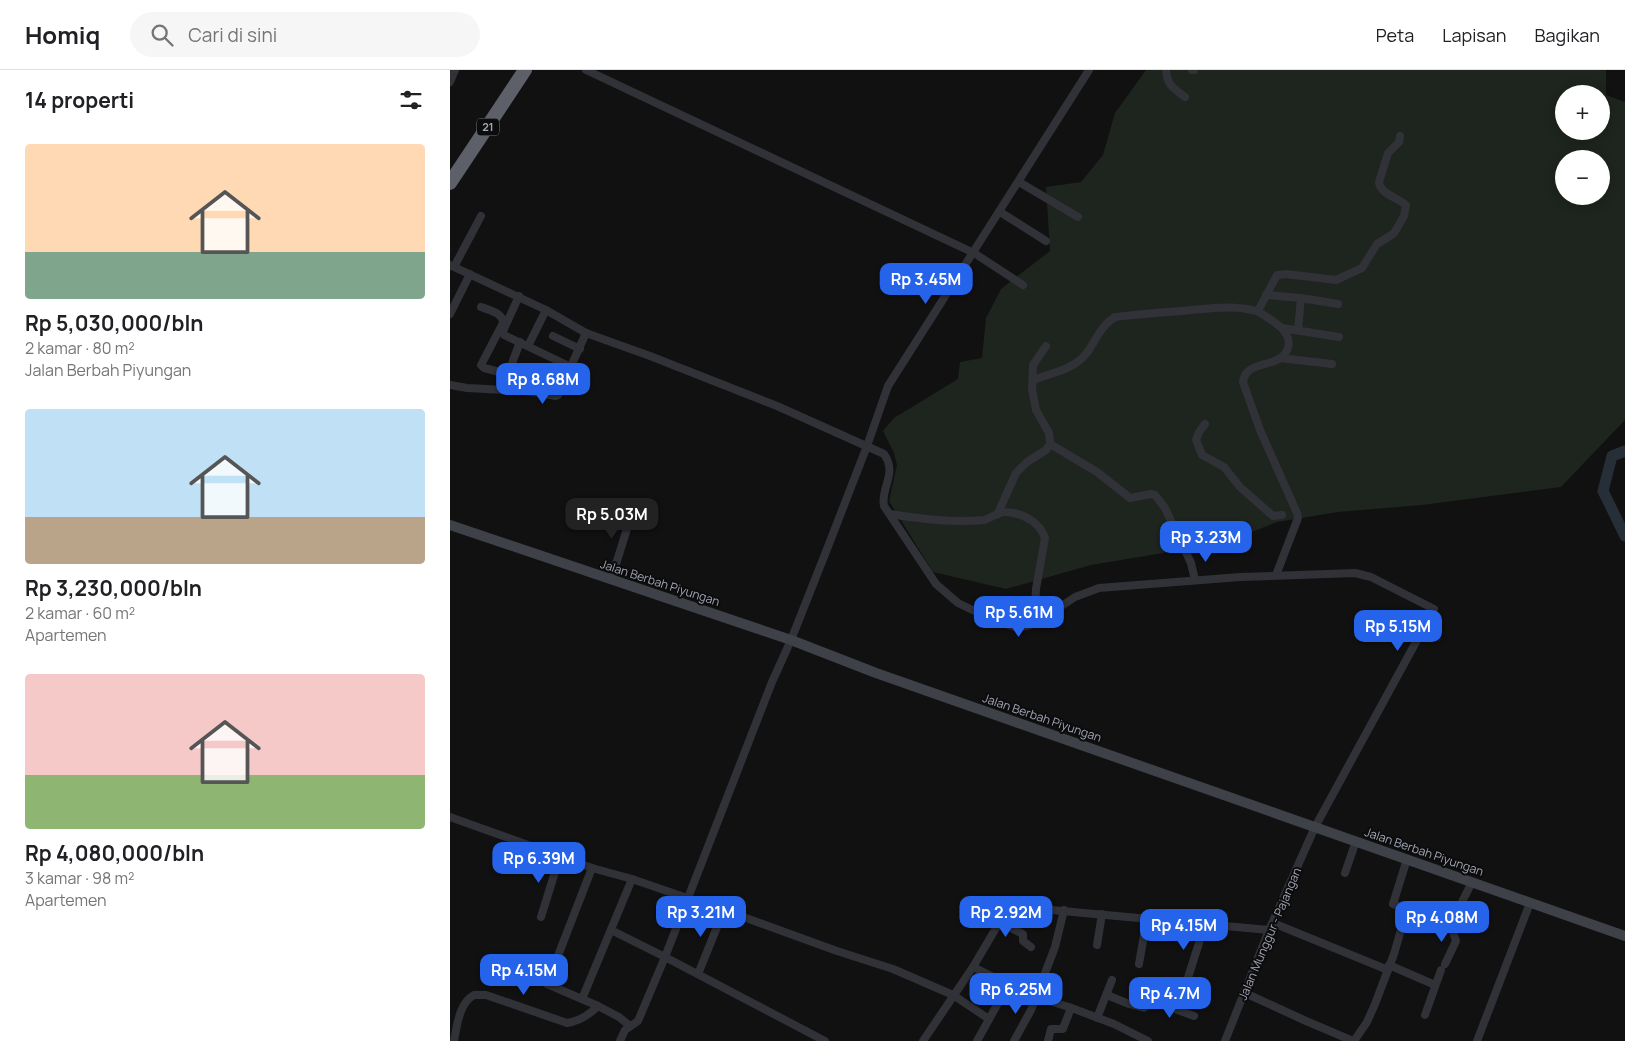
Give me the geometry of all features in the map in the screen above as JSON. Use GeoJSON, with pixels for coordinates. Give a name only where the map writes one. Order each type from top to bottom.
{"type":"FeatureCollection","features":[{"type":"Feature","properties":{"kind":"highway","name":"21"},"geometry":{"type":"LineString","coordinates":[[450,183],[525,70]]}},
{"type":"Feature","properties":{"kind":"street"},"geometry":{"type":"LineString","coordinates":[[450,82],[455,70]]}},
{"type":"Feature","properties":{"kind":"street"},"geometry":{"type":"LineString","coordinates":[[586,70],[974,253],[1022,286]]}},
{"type":"Feature","properties":{"kind":"street"},"geometry":{"type":"LineString","coordinates":[[620,1041],[628,1028],[638,1021],[641,1016],[772,682],[791,640],[867,446],[888,386],[1089,70]]}},
{"type":"Feature","properties":{"kind":"street"},"geometry":{"type":"LineString","coordinates":[[1166,70],[1166,79],[1169,85],[1185,96]]}},
{"type":"Feature","properties":{"kind":"street"},"geometry":{"type":"LineString","coordinates":[[1258,311],[1274,277],[1279,274],[1336,280],[1362,268],[1377,244],[1393,234],[1404,216],[1406,205],[1382,190],[1379,182],[1388,153],[1399,142],[1400,136]]}},
{"type":"Feature","properties":{"kind":"street"},"geometry":{"type":"LineString","coordinates":[[1019,182],[1078,217]]}},
{"type":"Feature","properties":{"kind":"street"},"geometry":{"type":"LineString","coordinates":[[1000,212],[1046,241]]}},
{"type":"Feature","properties":{"kind":"street"},"geometry":{"type":"LineString","coordinates":[[481,216],[452,266],[519,296],[586,333],[776,406],[884,454],[890,466],[888,483],[882,499],[884,506],[936,584],[958,603],[995,621],[1015,627],[1036,623],[1075,597],[1099,588],[1276,575],[1298,518],[1260,430],[1243,382],[1244,375],[1249,369],[1280,358],[1332,364]]}},
{"type":"Feature","properties":{"kind":"street"},"geometry":{"type":"LineString","coordinates":[[450,311],[470,274]]}},
{"type":"Feature","properties":{"kind":"street"},"geometry":{"type":"LineString","coordinates":[[1266,294],[1338,304]]}},
{"type":"Feature","properties":{"kind":"street"},"geometry":{"type":"LineString","coordinates":[[519,296],[504,331],[506,336],[571,367]]}},
{"type":"Feature","properties":{"kind":"street"},"geometry":{"type":"LineString","coordinates":[[1298,330],[1301,298]]}},
{"type":"Feature","properties":{"kind":"street"},"geometry":{"type":"LineString","coordinates":[[481,306],[501,316],[503,323],[481,364],[484,368],[508,374]]}},
{"type":"Feature","properties":{"kind":"street"},"geometry":{"type":"LineString","coordinates":[[1033,380],[1067,368],[1081,359],[1103,327],[1115,318],[1218,308],[1258,311],[1282,328],[1287,334],[1289,347],[1280,358]]}},
{"type":"Feature","properties":{"kind":"street"},"geometry":{"type":"LineString","coordinates":[[528,346],[546,310]]}},
{"type":"Feature","properties":{"kind":"street"},"geometry":{"type":"LineString","coordinates":[[1282,328],[1339,337]]}},
{"type":"Feature","properties":{"kind":"street"},"geometry":{"type":"LineString","coordinates":[[450,385],[556,396],[586,333]]}},
{"type":"Feature","properties":{"kind":"street"},"geometry":{"type":"LineString","coordinates":[[553,336],[580,349]]}},
{"type":"Feature","properties":{"kind":"street"},"geometry":{"type":"LineString","coordinates":[[506,390],[508,374],[520,342]]}},
{"type":"Feature","properties":{"kind":"street"},"geometry":{"type":"LineString","coordinates":[[998,513],[1016,473],[1027,462],[1046,450],[1050,444],[1049,434],[1036,410],[1032,389],[1034,365],[1046,346]]}},
{"type":"Feature","properties":{"kind":"street"},"geometry":{"type":"LineString","coordinates":[[1205,424],[1196,440],[1202,456],[1224,467],[1240,487],[1272,516],[1282,514]]}},
{"type":"Feature","properties":{"kind":"street"},"geometry":{"type":"LineString","coordinates":[[1050,444],[1097,472],[1130,498],[1156,495],[1165,508],[1197,580]]}},
{"type":"Feature","properties":{"kind":"street"},"geometry":{"type":"LineString","coordinates":[[890,514],[926,520],[960,521],[987,520],[998,513],[1013,513],[1035,522],[1043,531],[1045,538],[1036,589],[1036,623]]}},
{"type":"Feature","properties":{"kind":"street"},"geometry":{"type":"LineString","coordinates":[[611,580],[631,516]]}},
{"type":"Feature","properties":{"kind":"street","name":"Jalan Berbah Piyungan"},"geometry":{"type":"LineString","coordinates":[[450,525],[791,640],[876,673],[1625,936]]}},
{"type":"Feature","properties":{"kind":"street"},"geometry":{"type":"LineString","coordinates":[[1185,542],[1191,553],[1197,580]]}},
{"type":"Feature","properties":{"kind":"street","name":"Jalan Munggur - Pajangan"},"geometry":{"type":"LineString","coordinates":[[1225,1041],[1271,926],[1315,827],[1434,609],[1362,574],[1276,575]]}},
{"type":"Feature","properties":{"kind":"street"},"geometry":{"type":"LineString","coordinates":[[450,817],[592,868],[632,879],[724,910],[893,970],[953,995],[989,1019]]}},
{"type":"Feature","properties":{"kind":"street"},"geometry":{"type":"LineString","coordinates":[[1345,873],[1356,841]]}},
{"type":"Feature","properties":{"kind":"street"},"geometry":{"type":"LineString","coordinates":[[541,918],[560,856]]}},
{"type":"Feature","properties":{"kind":"street"},"geometry":{"type":"LineString","coordinates":[[1406,859],[1393,904],[1452,927]]}},
{"type":"Feature","properties":{"kind":"street"},"geometry":{"type":"LineString","coordinates":[[592,868],[547,984],[619,1017],[628,1028]]}},
{"type":"Feature","properties":{"kind":"street"},"geometry":{"type":"LineString","coordinates":[[582,999],[632,879]]}},
{"type":"Feature","properties":{"kind":"street"},"geometry":{"type":"LineString","coordinates":[[1425,1015],[1432,1000],[1435,985],[1456,941],[1452,927],[1453,920],[1472,882]]}},
{"type":"Feature","properties":{"kind":"street"},"geometry":{"type":"LineString","coordinates":[[1477,1041],[1530,903]]}},
{"type":"Feature","properties":{"kind":"street"},"geometry":{"type":"LineString","coordinates":[[923,1041],[973,968],[1009,906],[1205,924],[1271,926],[1435,985]]}},
{"type":"Feature","properties":{"kind":"street"},"geometry":{"type":"LineString","coordinates":[[1245,993],[1353,1041],[1367,1022],[1388,968],[1407,909]]}},
{"type":"Feature","properties":{"kind":"street"},"geometry":{"type":"LineString","coordinates":[[698,974],[724,910]]}},
{"type":"Feature","properties":{"kind":"street"},"geometry":{"type":"LineString","coordinates":[[1014,1041],[1036,998],[1055,947],[1064,910]]}},
{"type":"Feature","properties":{"kind":"street"},"geometry":{"type":"LineString","coordinates":[[1097,945],[1102,914]]}},
{"type":"Feature","properties":{"kind":"street"},"geometry":{"type":"LineString","coordinates":[[1139,964],[1147,918]]}},
{"type":"Feature","properties":{"kind":"street"},"geometry":{"type":"LineString","coordinates":[[999,922],[1023,934],[1023,941],[1030,947]]}},
{"type":"Feature","properties":{"kind":"street"},"geometry":{"type":"LineString","coordinates":[[1185,987],[1205,924]]}},
{"type":"Feature","properties":{"kind":"street"},"geometry":{"type":"LineString","coordinates":[[611,930],[825,1041]]}},
{"type":"Feature","properties":{"kind":"street"},"geometry":{"type":"LineString","coordinates":[[973,968],[1036,998],[1071,1008],[1114,1024],[1148,1041]]}},
{"type":"Feature","properties":{"kind":"street"},"geometry":{"type":"LineString","coordinates":[[1097,1018],[1112,980]]}},
{"type":"Feature","properties":{"kind":"street"},"geometry":{"type":"LineString","coordinates":[[977,1041],[1008,985]]}},
{"type":"Feature","properties":{"kind":"street"},"geometry":{"type":"LineString","coordinates":[[454,1041],[461,1012],[466,1002],[474,995],[486,995],[567,1023],[588,1016],[598,1006]]}},
{"type":"Feature","properties":{"kind":"street"},"geometry":{"type":"LineString","coordinates":[[1107,995],[1144,1008],[1150,1001],[1153,1001],[1194,1016]]}},
{"type":"Feature","properties":{"kind":"street"},"geometry":{"type":"LineString","coordinates":[[1048,1041],[1051,1029],[1062,1029],[1071,1008]]}},
{"type":"Feature","properties":{"kind":"shaded area"},"geometry":{"type":"Polygon","coordinates":[[[1146,70],[1606,70],[1606,85],[1555,85],[1555,140],[1610,140],[1610,96],[1625,102],[1625,420],[1561,487],[1422,505],[1338,512],[1277,522],[1224,543],[1091,565],[1006,589],[933,572],[889,501],[897,465],[894,453],[883,431],[894,418],[958,379],[960,362],[982,358],[986,318],[1001,289],[1050,251],[1046,187],[1081,182],[1103,155],[1115,113],[1146,70]]]}},
{"type":"Feature","properties":{"kind":"waterway"},"geometry":{"type":"LineString","coordinates":[[1625,451],[1612,456],[1603,491],[1625,536]]}}]}
